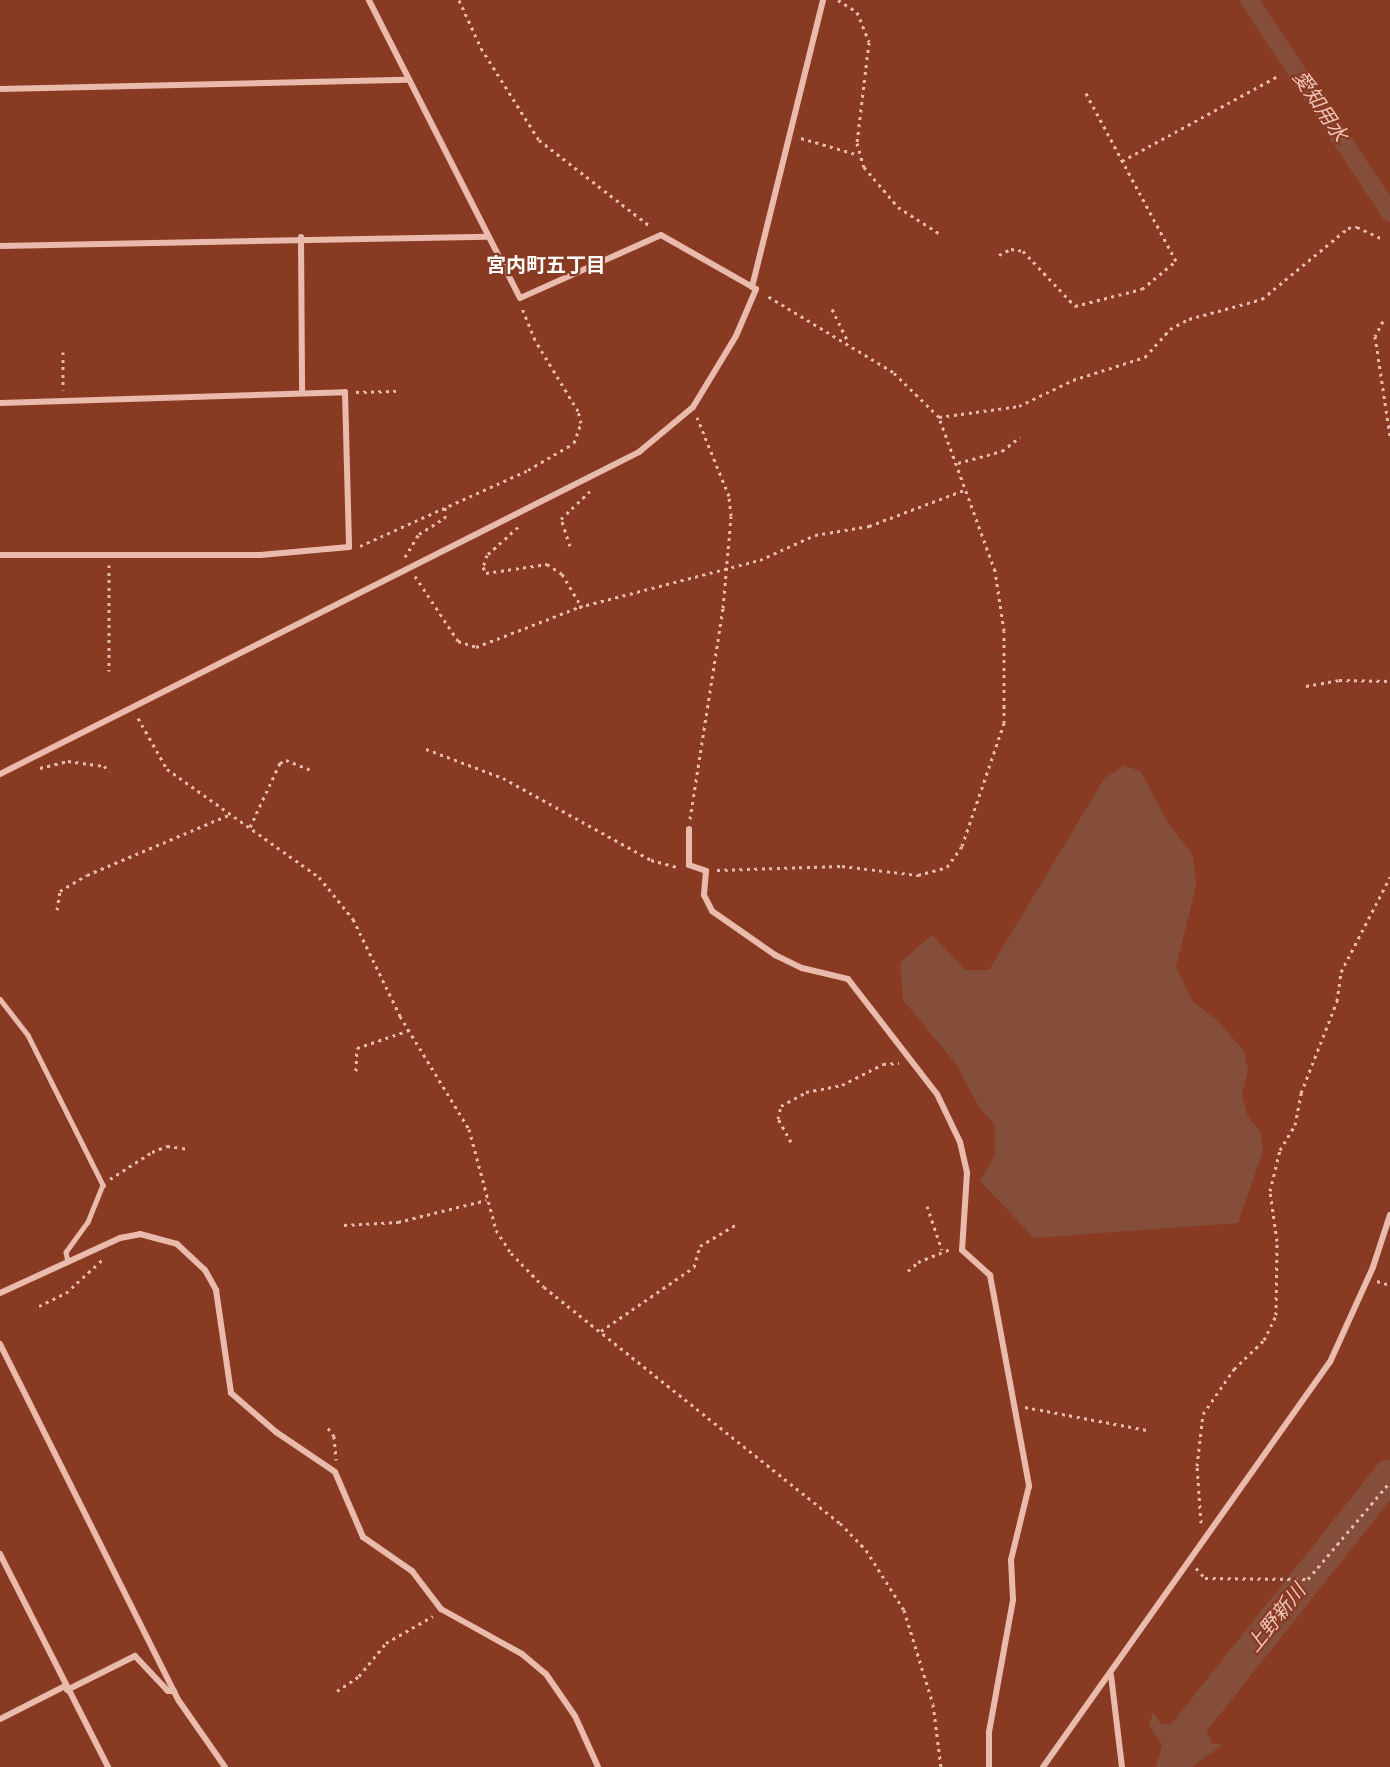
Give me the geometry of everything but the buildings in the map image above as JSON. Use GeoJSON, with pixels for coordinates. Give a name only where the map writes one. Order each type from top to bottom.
{"type":"FeatureCollection","features":[{"type":"Feature","properties":{"kind":"street"},"geometry":{"type":"LineString","coordinates":[[369,0],[407,80],[520,297],[661,235],[754,288]]}},
{"type":"Feature","properties":{"kind":"street"},"geometry":{"type":"LineString","coordinates":[[0,774],[597,473],[655,442],[693,407],[736,336],[754,288],[823,0]]}},
{"type":"Feature","properties":{"kind":"street"},"geometry":{"type":"LineString","coordinates":[[0,89],[407,80]]}},
{"type":"Feature","properties":{"kind":"street"},"geometry":{"type":"LineString","coordinates":[[0,246],[301,237],[488,237]]}},
{"type":"Feature","properties":{"kind":"street"},"geometry":{"type":"LineString","coordinates":[[301,237],[302,393]]}},
{"type":"Feature","properties":{"kind":"street"},"geometry":{"type":"LineString","coordinates":[[0,404],[345,393],[349,547],[260,555],[109,553],[0,555]]}},
{"type":"Feature","properties":{"kind":"street"},"geometry":{"type":"LineString","coordinates":[[689,829],[689,865],[706,871],[704,895],[712,911],[775,955],[802,968],[848,979],[937,1094],[960,1142],[967,1173],[962,1250],[990,1275],[1017,1408],[1029,1486],[1011,1560],[1013,1600],[989,1732],[989,1767]]}},
{"type":"Feature","properties":{"kind":"street"},"geometry":{"type":"LineString","coordinates":[[1043,1767],[1330,1362],[1373,1267],[1390,1215]]}},
{"type":"Feature","properties":{"kind":"street"},"geometry":{"type":"LineString","coordinates":[[0,1293],[108,1244],[140,1234],[165,1238],[190,1254],[216,1290],[231,1393],[258,1419],[331,1469],[344,1484],[363,1537],[412,1571],[441,1609],[522,1654],[546,1674],[575,1716],[598,1767]]}},
{"type":"Feature","properties":{"kind":"street"},"geometry":{"type":"LineString","coordinates":[[0,1344],[174,1691],[196,1730],[225,1767]]}},
{"type":"Feature","properties":{"kind":"street"},"geometry":{"type":"LineString","coordinates":[[0,1554],[108,1767]]}},
{"type":"Feature","properties":{"kind":"street"},"geometry":{"type":"LineString","coordinates":[[0,1719],[135,1656],[168,1691],[174,1691]]}},
{"type":"Feature","properties":{"kind":"street"},"geometry":{"type":"LineString","coordinates":[[1111,1674],[1122,1767]]}},
{"type":"Feature","properties":{"kind":"lane"},"geometry":{"type":"LineString","coordinates":[[0,999],[28,1035],[103,1185],[88,1221],[66,1252],[68,1262]]}},
{"type":"Feature","properties":{"kind":"path"},"geometry":{"type":"LineString","coordinates":[[459,0],[481,48],[539,140],[661,235]]}},
{"type":"Feature","properties":{"kind":"path"},"geometry":{"type":"LineString","coordinates":[[838,0],[857,12],[869,42],[859,155],[881,192],[940,234]]}},
{"type":"Feature","properties":{"kind":"path"},"geometry":{"type":"LineString","coordinates":[[1122,161],[1278,76]]}},
{"type":"Feature","properties":{"kind":"path"},"geometry":{"type":"LineString","coordinates":[[999,255],[1011,249],[1023,250],[1075,306],[1142,289],[1176,261],[1086,93]]}},
{"type":"Feature","properties":{"kind":"path"},"geometry":{"type":"LineString","coordinates":[[790,133],[819,146],[859,155]]}},
{"type":"Feature","properties":{"kind":"path"},"geometry":{"type":"LineString","coordinates":[[939,417],[1019,406],[1073,380],[1145,357],[1170,329],[1189,319],[1262,299],[1348,228],[1357,227],[1383,239]]}},
{"type":"Feature","properties":{"kind":"path"},"geometry":{"type":"LineString","coordinates":[[706,871],[842,866],[918,875],[936,872],[954,860],[988,776],[1004,712],[1004,631],[997,583],[958,463],[939,417],[916,391],[848,343],[754,288]]}},
{"type":"Feature","properties":{"kind":"path"},"geometry":{"type":"LineString","coordinates":[[349,547],[445,507],[574,443],[580,423],[578,411],[535,340],[520,297]]}},
{"type":"Feature","properties":{"kind":"path"},"geometry":{"type":"LineString","coordinates":[[832,309],[848,343]]}},
{"type":"Feature","properties":{"kind":"path"},"geometry":{"type":"LineString","coordinates":[[1383,321],[1374,336],[1390,436]]}},
{"type":"Feature","properties":{"kind":"path"},"geometry":{"type":"LineString","coordinates":[[63,352],[64,401]]}},
{"type":"Feature","properties":{"kind":"path"},"geometry":{"type":"LineString","coordinates":[[345,393],[396,391]]}},
{"type":"Feature","properties":{"kind":"path"},"geometry":{"type":"LineString","coordinates":[[689,829],[726,569],[729,496],[693,407]]}},
{"type":"Feature","properties":{"kind":"path"},"geometry":{"type":"LineString","coordinates":[[958,463],[1002,451],[1020,436]]}},
{"type":"Feature","properties":{"kind":"path"},"geometry":{"type":"LineString","coordinates":[[570,546],[561,519],[588,493],[597,473]]}},
{"type":"Feature","properties":{"kind":"path"},"geometry":{"type":"LineString","coordinates":[[445,507],[445,518],[419,534],[402,562],[458,641],[469,648],[582,607],[760,560],[815,535],[869,526],[967,489]]}},
{"type":"Feature","properties":{"kind":"path"},"geometry":{"type":"LineString","coordinates":[[523,523],[487,555],[483,567],[486,573],[547,564],[562,574],[582,607]]}},
{"type":"Feature","properties":{"kind":"path"},"geometry":{"type":"LineString","coordinates":[[109,553],[109,671]]}},
{"type":"Feature","properties":{"kind":"path"},"geometry":{"type":"LineString","coordinates":[[1306,686],[1339,680],[1390,681]]}},
{"type":"Feature","properties":{"kind":"path"},"geometry":{"type":"LineString","coordinates":[[133,707],[168,769],[319,877],[337,897],[410,1030],[469,1129],[496,1230],[511,1253],[544,1287],[840,1523],[866,1550],[904,1610],[933,1704],[941,1767]]}},
{"type":"Feature","properties":{"kind":"path"},"geometry":{"type":"LineString","coordinates":[[426,749],[503,778],[651,860],[689,865]]}},
{"type":"Feature","properties":{"kind":"path"},"geometry":{"type":"LineString","coordinates":[[250,827],[280,763],[286,760],[311,770]]}},
{"type":"Feature","properties":{"kind":"path"},"geometry":{"type":"LineString","coordinates":[[22,763],[34,770],[82,762],[104,766],[110,772]]}},
{"type":"Feature","properties":{"kind":"path"},"geometry":{"type":"LineString","coordinates":[[57,910],[60,891],[87,874],[231,814]]}},
{"type":"Feature","properties":{"kind":"path"},"geometry":{"type":"LineString","coordinates":[[1209,1535],[1200,1521],[1197,1466],[1203,1414],[1274,1322],[1277,1241],[1270,1191],[1280,1150],[1296,1125],[1301,1093],[1337,1000],[1341,972],[1390,877]]}},
{"type":"Feature","properties":{"kind":"path"},"geometry":{"type":"LineString","coordinates":[[356,1071],[357,1048],[410,1030]]}},
{"type":"Feature","properties":{"kind":"path"},"geometry":{"type":"LineString","coordinates":[[791,1143],[778,1112],[792,1099],[856,1080],[883,1064],[912,1062]]}},
{"type":"Feature","properties":{"kind":"path"},"geometry":{"type":"LineString","coordinates":[[103,1185],[152,1152],[167,1146],[189,1149]]}},
{"type":"Feature","properties":{"kind":"path"},"geometry":{"type":"LineString","coordinates":[[344,1225],[398,1222],[487,1199]]}},
{"type":"Feature","properties":{"kind":"path"},"geometry":{"type":"LineString","coordinates":[[927,1206],[942,1251]]}},
{"type":"Feature","properties":{"kind":"path"},"geometry":{"type":"LineString","coordinates":[[601,1331],[694,1267],[700,1246],[737,1224]]}},
{"type":"Feature","properties":{"kind":"path"},"geometry":{"type":"LineString","coordinates":[[39,1306],[66,1293],[99,1265],[108,1244]]}},
{"type":"Feature","properties":{"kind":"path"},"geometry":{"type":"LineString","coordinates":[[908,1271],[942,1251],[962,1250]]}},
{"type":"Feature","properties":{"kind":"path"},"geometry":{"type":"LineString","coordinates":[[1017,1408],[1148,1430]]}},
{"type":"Feature","properties":{"kind":"path"},"geometry":{"type":"LineString","coordinates":[[328,1428],[337,1450],[331,1469]]}},
{"type":"Feature","properties":{"kind":"path"},"geometry":{"type":"LineString","coordinates":[[1190,1562],[1205,1578],[1308,1579],[1390,1482]]}},
{"type":"Feature","properties":{"kind":"path"},"geometry":{"type":"LineString","coordinates":[[337,1691],[359,1676],[377,1650],[441,1609]]}},
{"type":"Feature","properties":{"kind":"shaded area"},"geometry":{"type":"Polygon","coordinates":[[[1124,765],[1141,772],[1168,823],[1193,855],[1196,885],[1176,967],[1193,1002],[1219,1022],[1244,1051],[1248,1069],[1242,1095],[1248,1117],[1260,1131],[1263,1151],[1238,1223],[1034,1238],[980,1181],[995,1155],[995,1125],[979,1107],[956,1064],[903,1000],[900,963],[932,935],[966,970],[989,970],[1104,779],[1124,765]]]}},
{"type":"Feature","properties":{"kind":"shaded area"},"geometry":{"type":"Polygon","coordinates":[[[1153,1712],[1160,1723],[1180,1726],[1186,1732],[1206,1730],[1212,1743],[1222,1745],[1192,1767],[1156,1767],[1162,1745],[1149,1726],[1153,1712]]]}},
{"type":"Feature","properties":{"kind":"waterway","name":"愛知用水"},"geometry":{"type":"LineString","coordinates":[[1249,0],[1390,212]]}},
{"type":"Feature","properties":{"kind":"waterway","name":"上野新川"},"geometry":{"type":"LineString","coordinates":[[1177,1767],[1183,1735],[1390,1475]]}},
{"type":"Feature","properties":{"kind":"district","name":"宮内町五丁目"},"geometry":{"type":"Point","coordinates":[546,265]}}]}
